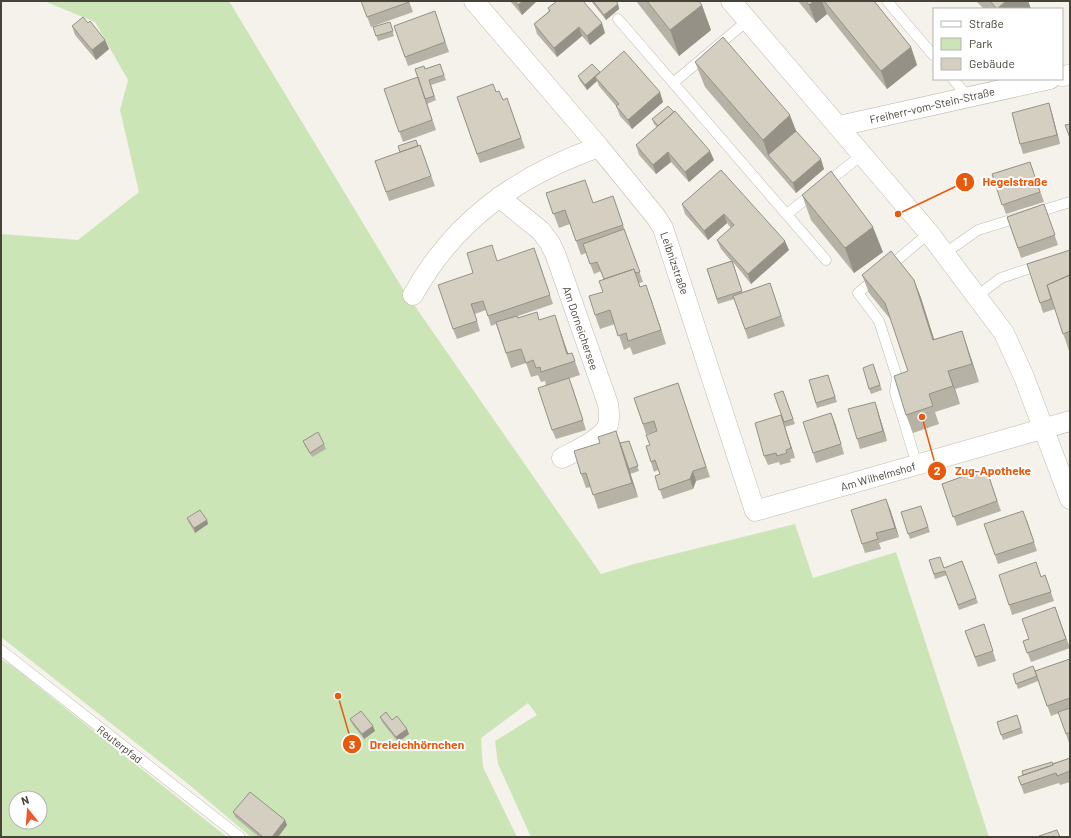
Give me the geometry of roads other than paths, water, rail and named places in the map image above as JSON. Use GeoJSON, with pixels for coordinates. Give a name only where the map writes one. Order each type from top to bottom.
{"type":"FeatureCollection","features":[{"type":"Feature","properties":{"kind":"street","name":"Leibnizstraße"},"geometry":{"type":"LineString","coordinates":[[474,1],[599,147],[656,217],[663,228],[755,511]]}},
{"type":"Feature","properties":{"kind":"street"},"geometry":{"type":"LineString","coordinates":[[731,1],[929,233],[1004,333],[1045,429],[1070,499]]}},
{"type":"Feature","properties":{"kind":"street","name":"Freiherr-vom-Stein-Straße"},"geometry":{"type":"LineString","coordinates":[[839,126],[1045,80]]}},
{"type":"Feature","properties":{"kind":"street"},"geometry":{"type":"LineString","coordinates":[[413,295],[431,264],[459,231],[499,197],[547,168],[572,156],[599,147]]}},
{"type":"Feature","properties":{"kind":"street","name":"Am Dorneichersee"},"geometry":{"type":"LineString","coordinates":[[499,197],[541,231],[550,243],[556,256],[608,404],[610,416],[608,426],[601,435],[562,458]]}},
{"type":"Feature","properties":{"kind":"street","name":"Am Wilhelmshof"},"geometry":{"type":"LineString","coordinates":[[755,511],[1070,421]]}},
{"type":"Feature","properties":{"kind":"lane"},"geometry":{"type":"LineString","coordinates":[[887,1],[933,55]]}},
{"type":"Feature","properties":{"kind":"lane"},"geometry":{"type":"LineString","coordinates":[[618,20],[826,260]]}},
{"type":"Feature","properties":{"kind":"lane"},"geometry":{"type":"LineString","coordinates":[[673,83],[747,21]]}},
{"type":"Feature","properties":{"kind":"lane"},"geometry":{"type":"LineString","coordinates":[[955,80],[968,96]]}},
{"type":"Feature","properties":{"kind":"lane"},"geometry":{"type":"LineString","coordinates":[[787,214],[863,154]]}},
{"type":"Feature","properties":{"kind":"lane"},"geometry":{"type":"LineString","coordinates":[[945,254],[978,230],[1070,202]]}},
{"type":"Feature","properties":{"kind":"lane"},"geometry":{"type":"LineString","coordinates":[[917,464],[895,392],[897,377],[879,321],[858,293],[929,233]]}},
{"type":"Feature","properties":{"kind":"lane"},"geometry":{"type":"LineString","coordinates":[[977,296],[1001,278],[1048,262]]}},
{"type":"Feature","properties":{"kind":"lane","name":"Reuterpfad"},"geometry":{"type":"LineString","coordinates":[[1,650],[240,837]]}},
{"type":"Feature","properties":{"kind":"place","name":"Hegelstraße"},"geometry":{"type":"Point","coordinates":[898,214]}},
{"type":"Feature","properties":{"kind":"place","name":"Zug-Apotheke"},"geometry":{"type":"Point","coordinates":[922,417]}},
{"type":"Feature","properties":{"kind":"place","name":"Dreieichhörnchen"},"geometry":{"type":"Point","coordinates":[338,696]}}]}
